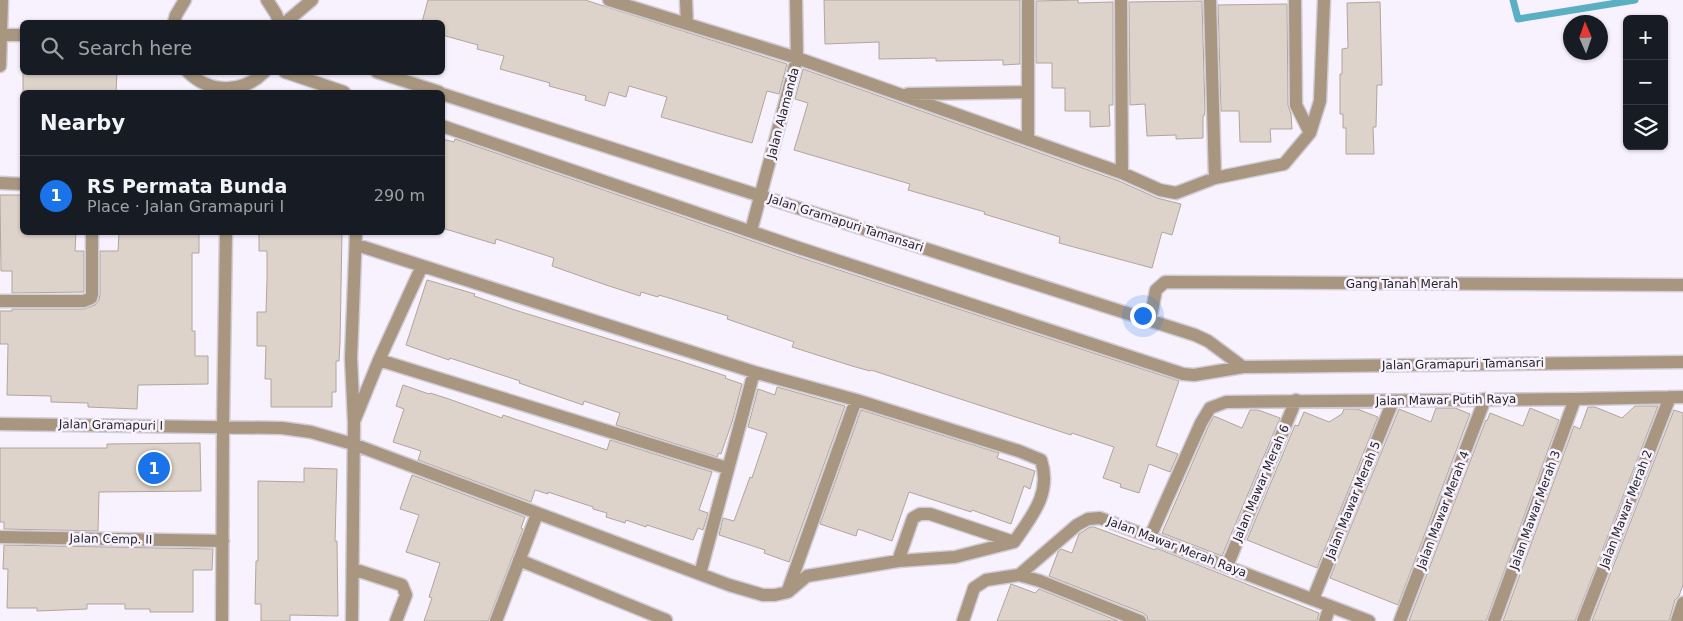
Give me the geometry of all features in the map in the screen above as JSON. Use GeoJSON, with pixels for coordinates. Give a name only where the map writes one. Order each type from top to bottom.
{"type":"FeatureCollection","features":[{"type":"Feature","properties":{"kind":"street"},"geometry":{"type":"LineString","coordinates":[[0,66],[2,0]]}},
{"type":"Feature","properties":{"kind":"street"},"geometry":{"type":"LineString","coordinates":[[175,20],[186,0]]}},
{"type":"Feature","properties":{"kind":"street"},"geometry":{"type":"LineString","coordinates":[[267,0],[278,20]]}},
{"type":"Feature","properties":{"kind":"street"},"geometry":{"type":"LineString","coordinates":[[288,20],[312,0]]}},
{"type":"Feature","properties":{"kind":"street"},"geometry":{"type":"LineString","coordinates":[[608,0],[797,58],[1122,173],[1160,190],[1176,193],[1215,178],[1284,164],[1310,133],[1320,101],[1324,0]]}},
{"type":"Feature","properties":{"kind":"street"},"geometry":{"type":"LineString","coordinates":[[686,0],[687,24]]}},
{"type":"Feature","properties":{"kind":"street","name":"Jalan Alamanda"},"geometry":{"type":"LineString","coordinates":[[751,231],[797,58],[796,0]]}},
{"type":"Feature","properties":{"kind":"street"},"geometry":{"type":"LineString","coordinates":[[1028,0],[1028,140]]}},
{"type":"Feature","properties":{"kind":"street"},"geometry":{"type":"LineString","coordinates":[[1121,0],[1122,173]]}},
{"type":"Feature","properties":{"kind":"street"},"geometry":{"type":"LineString","coordinates":[[1210,0],[1215,178]]}},
{"type":"Feature","properties":{"kind":"street"},"geometry":{"type":"LineString","coordinates":[[1295,0],[1296,105],[1310,133]]}},
{"type":"Feature","properties":{"kind":"street"},"geometry":{"type":"LineString","coordinates":[[1,35],[20,35]]}},
{"type":"Feature","properties":{"kind":"street"},"geometry":{"type":"LineString","coordinates":[[191,75],[206,85],[224,90]]}},
{"type":"Feature","properties":{"kind":"street"},"geometry":{"type":"LineString","coordinates":[[231,90],[248,84],[262,75]]}},
{"type":"Feature","properties":{"kind":"street"},"geometry":{"type":"LineString","coordinates":[[294,75],[338,90]]}},
{"type":"Feature","properties":{"kind":"street","name":"Jalan Gramapuri Tamansari"},"geometry":{"type":"LineString","coordinates":[[386,75],[432,90]]}},
{"type":"Feature","properties":{"kind":"street"},"geometry":{"type":"LineString","coordinates":[[898,94],[1028,92]]}},
{"type":"Feature","properties":{"kind":"street","name":"Jalan Gramapuri Tamansari"},"geometry":{"type":"LineString","coordinates":[[445,94],[1195,335],[1208,341],[1243,367]]}},
{"type":"Feature","properties":{"kind":"street","name":"Jalan Gramapuri Tamansari"},"geometry":{"type":"LineString","coordinates":[[445,127],[817,254],[1183,374],[1243,367],[1683,362]]}},
{"type":"Feature","properties":{"kind":"street"},"geometry":{"type":"LineString","coordinates":[[0,184],[20,184]]}},
{"type":"Feature","properties":{"kind":"street"},"geometry":{"type":"LineString","coordinates":[[0,301],[84,301],[91,298],[92,235]]}},
{"type":"Feature","properties":{"kind":"street"},"geometry":{"type":"LineString","coordinates":[[222,621],[226,235]]}},
{"type":"Feature","properties":{"kind":"street"},"geometry":{"type":"LineString","coordinates":[[352,621],[354,423],[351,358],[357,239],[422,266],[754,372],[856,400],[1019,451],[1041,460],[1045,473],[1044,489],[1030,519],[1014,542],[955,557],[898,561],[807,576],[788,592]]}},
{"type":"Feature","properties":{"kind":"street"},"geometry":{"type":"LineString","coordinates":[[354,423],[379,360],[422,266]]}},
{"type":"Feature","properties":{"kind":"street","name":"Gang Tanah Merah"},"geometry":{"type":"LineString","coordinates":[[1150,321],[1156,290],[1165,282],[1683,285]]}},
{"type":"Feature","properties":{"kind":"street"},"geometry":{"type":"LineString","coordinates":[[379,360],[728,468]]}},
{"type":"Feature","properties":{"kind":"street"},"geometry":{"type":"LineString","coordinates":[[700,574],[754,372]]}},
{"type":"Feature","properties":{"kind":"street","name":"Jalan Mawar Putih Raya"},"geometry":{"type":"LineString","coordinates":[[1150,537],[1200,423],[1210,408],[1226,402],[1677,397]]}},
{"type":"Feature","properties":{"kind":"street","name":"Jalan Mawar Merah 2"},"geometry":{"type":"LineString","coordinates":[[1583,621],[1677,397]]}},
{"type":"Feature","properties":{"kind":"street","name":"Jalan Mawar Merah 4"},"geometry":{"type":"LineString","coordinates":[[1400,621],[1485,399]]}},
{"type":"Feature","properties":{"kind":"street","name":"Jalan Mawar Merah 3"},"geometry":{"type":"LineString","coordinates":[[1494,621],[1575,399]]}},
{"type":"Feature","properties":{"kind":"street"},"geometry":{"type":"LineString","coordinates":[[788,592],[856,400]]}},
{"type":"Feature","properties":{"kind":"street","name":"Jalan Mawar Merah 6"},"geometry":{"type":"LineString","coordinates":[[1227,566],[1296,400]]}},
{"type":"Feature","properties":{"kind":"street","name":"Jalan Mawar Merah 5"},"geometry":{"type":"LineString","coordinates":[[1313,599],[1393,401]]}},
{"type":"Feature","properties":{"kind":"street","name":"Jalan Gramapuri I"},"geometry":{"type":"LineString","coordinates":[[0,424],[282,428],[311,432],[353,444],[537,514],[762,596],[788,592]]}},
{"type":"Feature","properties":{"kind":"street"},"geometry":{"type":"LineString","coordinates":[[496,621],[537,514]]}},
{"type":"Feature","properties":{"kind":"street"},"geometry":{"type":"LineString","coordinates":[[898,561],[913,518],[920,514],[930,514],[1014,542]]}},
{"type":"Feature","properties":{"kind":"street","name":"Jalan Mawar Merah Raya"},"geometry":{"type":"LineString","coordinates":[[1019,575],[1077,525],[1088,519],[1100,518],[1369,621]]}},
{"type":"Feature","properties":{"kind":"street","name":"Jalan Cemp. II"},"geometry":{"type":"LineString","coordinates":[[0,538],[223,541]]}},
{"type":"Feature","properties":{"kind":"street"},"geometry":{"type":"LineString","coordinates":[[519,560],[666,620]]}},
{"type":"Feature","properties":{"kind":"street"},"geometry":{"type":"LineString","coordinates":[[353,569],[402,585],[406,595],[396,621]]}},
{"type":"Feature","properties":{"kind":"street"},"geometry":{"type":"LineString","coordinates":[[963,621],[974,588],[986,580],[1019,575],[1040,581],[1140,621]]}},
{"type":"Feature","properties":{"kind":"street"},"geometry":{"type":"LineString","coordinates":[[1677,621],[1683,603]]}},
{"type":"Feature","properties":{"kind":"street"},"geometry":{"type":"LineString","coordinates":[[1325,621],[1330,606]]}},
{"type":"Feature","properties":{"kind":"building"},"geometry":{"type":"Polygon","coordinates":[[[428,0],[585,0],[787,64],[779,94],[767,91],[752,143],[661,117],[667,97],[629,86],[626,97],[609,92],[605,106],[585,100],[586,96],[549,86],[550,83],[500,69],[504,56],[477,49],[478,45],[445,36],[445,20],[423,20],[428,0]]]}},
{"type":"Feature","properties":{"kind":"building"},"geometry":{"type":"Polygon","coordinates":[[[824,0],[1020,0],[1020,64],[1003,65],[1003,60],[936,61],[936,58],[879,59],[879,42],[825,44],[824,0]]]}},
{"type":"Feature","properties":{"kind":"building"},"geometry":{"type":"Polygon","coordinates":[[[1078,0],[1078,3],[1113,2],[1113,105],[1109,105],[1110,126],[1090,127],[1090,111],[1065,111],[1065,88],[1052,88],[1052,63],[1036,63],[1036,1],[1078,0]]]}},
{"type":"Feature","properties":{"kind":"building"},"geometry":{"type":"Polygon","coordinates":[[[1202,1],[1205,111],[1203,116],[1203,138],[1176,139],[1176,135],[1147,136],[1145,104],[1130,105],[1129,2],[1202,1]]]}},
{"type":"Feature","properties":{"kind":"building"},"geometry":{"type":"Polygon","coordinates":[[[1380,2],[1382,85],[1377,85],[1376,127],[1373,127],[1374,154],[1346,154],[1346,128],[1343,128],[1343,114],[1340,114],[1340,74],[1342,74],[1342,49],[1348,48],[1347,3],[1380,2]]]}},
{"type":"Feature","properties":{"kind":"building"},"geometry":{"type":"Polygon","coordinates":[[[1287,4],[1288,105],[1292,129],[1270,129],[1271,142],[1240,142],[1239,111],[1221,111],[1218,5],[1287,4]]]}},
{"type":"Feature","properties":{"kind":"building"},"geometry":{"type":"Polygon","coordinates":[[[803,69],[1119,181],[1157,198],[1181,204],[1172,235],[1162,232],[1152,268],[1059,243],[1060,237],[984,214],[985,212],[908,190],[910,184],[794,150],[808,103],[795,99],[803,69]]]}},
{"type":"Feature","properties":{"kind":"building"},"geometry":{"type":"Polygon","coordinates":[[[23,75],[117,75],[116,90],[23,90],[23,75]]]}},
{"type":"Feature","properties":{"kind":"building"},"geometry":{"type":"Polygon","coordinates":[[[455,139],[796,256],[1179,381],[1156,446],[1178,454],[1170,472],[1149,464],[1139,493],[1120,487],[1121,484],[1103,478],[1114,447],[792,347],[794,342],[727,319],[728,316],[659,295],[658,297],[641,292],[640,296],[552,266],[554,258],[496,239],[495,244],[445,229],[445,140],[454,142],[455,139]]]}},
{"type":"Feature","properties":{"kind":"building"},"geometry":{"type":"Polygon","coordinates":[[[0,195],[20,195],[20,235],[76,235],[75,251],[84,251],[84,292],[12,293],[12,271],[1,271],[0,195]]]}},
{"type":"Feature","properties":{"kind":"building"},"geometry":{"type":"Polygon","coordinates":[[[119,235],[199,235],[199,253],[192,253],[192,331],[195,331],[195,356],[208,356],[208,384],[138,385],[137,409],[88,407],[88,403],[51,402],[51,396],[7,395],[8,344],[0,344],[0,311],[12,311],[12,309],[84,309],[95,305],[99,300],[100,294],[100,251],[118,251],[119,235]]]}},
{"type":"Feature","properties":{"kind":"building"},"geometry":{"type":"Polygon","coordinates":[[[259,235],[342,235],[339,361],[336,361],[336,392],[332,392],[332,407],[271,407],[271,379],[265,379],[266,346],[257,346],[257,312],[266,312],[267,280],[267,251],[259,251],[259,235]]]}},
{"type":"Feature","properties":{"kind":"building"},"geometry":{"type":"Polygon","coordinates":[[[427,280],[475,294],[474,296],[518,311],[726,376],[725,378],[742,384],[721,454],[719,453],[717,457],[616,425],[620,413],[584,401],[583,405],[519,383],[520,381],[406,345],[427,280]]]}},
{"type":"Feature","properties":{"kind":"building"},"geometry":{"type":"Polygon","coordinates":[[[403,385],[502,418],[503,415],[607,450],[610,440],[712,472],[699,510],[708,513],[703,530],[698,528],[693,540],[647,525],[646,527],[626,520],[625,523],[606,517],[607,513],[548,492],[548,494],[535,490],[531,502],[418,460],[421,451],[393,442],[404,409],[396,406],[403,385]]]}},
{"type":"Feature","properties":{"kind":"building"},"geometry":{"type":"Polygon","coordinates":[[[777,387],[845,406],[789,562],[764,553],[765,550],[719,535],[723,518],[734,521],[750,477],[752,478],[767,433],[748,427],[758,389],[775,395],[777,387]]]}},
{"type":"Feature","properties":{"kind":"building"},"geometry":{"type":"Polygon","coordinates":[[[1635,406],[1658,406],[1575,621],[1503,621],[1574,426],[1580,429],[1588,407],[1595,407],[1622,418],[1635,406]]]}},
{"type":"Feature","properties":{"kind":"building"},"geometry":{"type":"Polygon","coordinates":[[[1436,408],[1455,408],[1470,414],[1398,605],[1330,578],[1399,409],[1431,422],[1436,408]]]}},
{"type":"Feature","properties":{"kind":"building"},"geometry":{"type":"Polygon","coordinates":[[[1530,408],[1559,420],[1486,621],[1409,621],[1486,420],[1490,413],[1523,426],[1530,408]]]}},
{"type":"Feature","properties":{"kind":"building"},"geometry":{"type":"Polygon","coordinates":[[[1344,409],[1357,409],[1378,417],[1317,568],[1247,540],[1295,425],[1298,426],[1304,412],[1329,422],[1342,414],[1344,409]]]}},
{"type":"Feature","properties":{"kind":"building"},"geometry":{"type":"Polygon","coordinates":[[[861,410],[999,453],[997,458],[1035,471],[1030,489],[1024,486],[1011,524],[972,510],[971,512],[909,492],[892,541],[858,529],[856,536],[820,524],[861,410]]]}},
{"type":"Feature","properties":{"kind":"building"},"geometry":{"type":"Polygon","coordinates":[[[1250,410],[1258,410],[1280,418],[1222,556],[1162,533],[1214,416],[1242,428],[1250,410]]]}},
{"type":"Feature","properties":{"kind":"building"},"geometry":{"type":"Polygon","coordinates":[[[1674,410],[1683,413],[1683,585],[1679,596],[1675,600],[1669,621],[1592,621],[1674,410]]]}},
{"type":"Feature","properties":{"kind":"building"},"geometry":{"type":"Polygon","coordinates":[[[200,443],[201,491],[99,492],[98,531],[4,529],[4,522],[0,522],[0,448],[107,448],[107,444],[200,443]]]}},
{"type":"Feature","properties":{"kind":"building"},"geometry":{"type":"Polygon","coordinates":[[[304,468],[337,469],[335,541],[337,541],[338,616],[290,615],[290,621],[261,621],[261,604],[255,604],[256,561],[258,561],[258,481],[304,482],[304,468]]]}},
{"type":"Feature","properties":{"kind":"building"},"geometry":{"type":"Polygon","coordinates":[[[412,475],[525,517],[521,528],[523,529],[488,621],[424,621],[432,598],[429,597],[440,563],[406,552],[419,515],[400,509],[412,475]]]}},
{"type":"Feature","properties":{"kind":"building"},"geometry":{"type":"Polygon","coordinates":[[[1090,527],[1155,550],[1156,548],[1319,613],[1317,621],[1148,621],[1147,616],[1143,613],[1049,576],[1058,552],[1061,549],[1072,553],[1079,534],[1090,527]]]}},
{"type":"Feature","properties":{"kind":"building"},"geometry":{"type":"Polygon","coordinates":[[[4,545],[213,549],[212,570],[193,570],[193,612],[150,612],[150,609],[125,609],[125,604],[87,604],[87,609],[37,611],[37,608],[7,608],[8,569],[3,569],[4,545]]]}},
{"type":"Feature","properties":{"kind":"building"},"geometry":{"type":"Polygon","coordinates":[[[1011,584],[1035,593],[1039,589],[1118,621],[997,621],[1011,584]]]}},
{"type":"Feature","properties":{"kind":"waterway"},"geometry":{"type":"LineString","coordinates":[[1513,0],[1518,19],[1635,0]]}},
{"type":"Feature","properties":{"kind":"place","name":"RS Permata Bunda"},"geometry":{"type":"Point","coordinates":[154,468]}}]}
